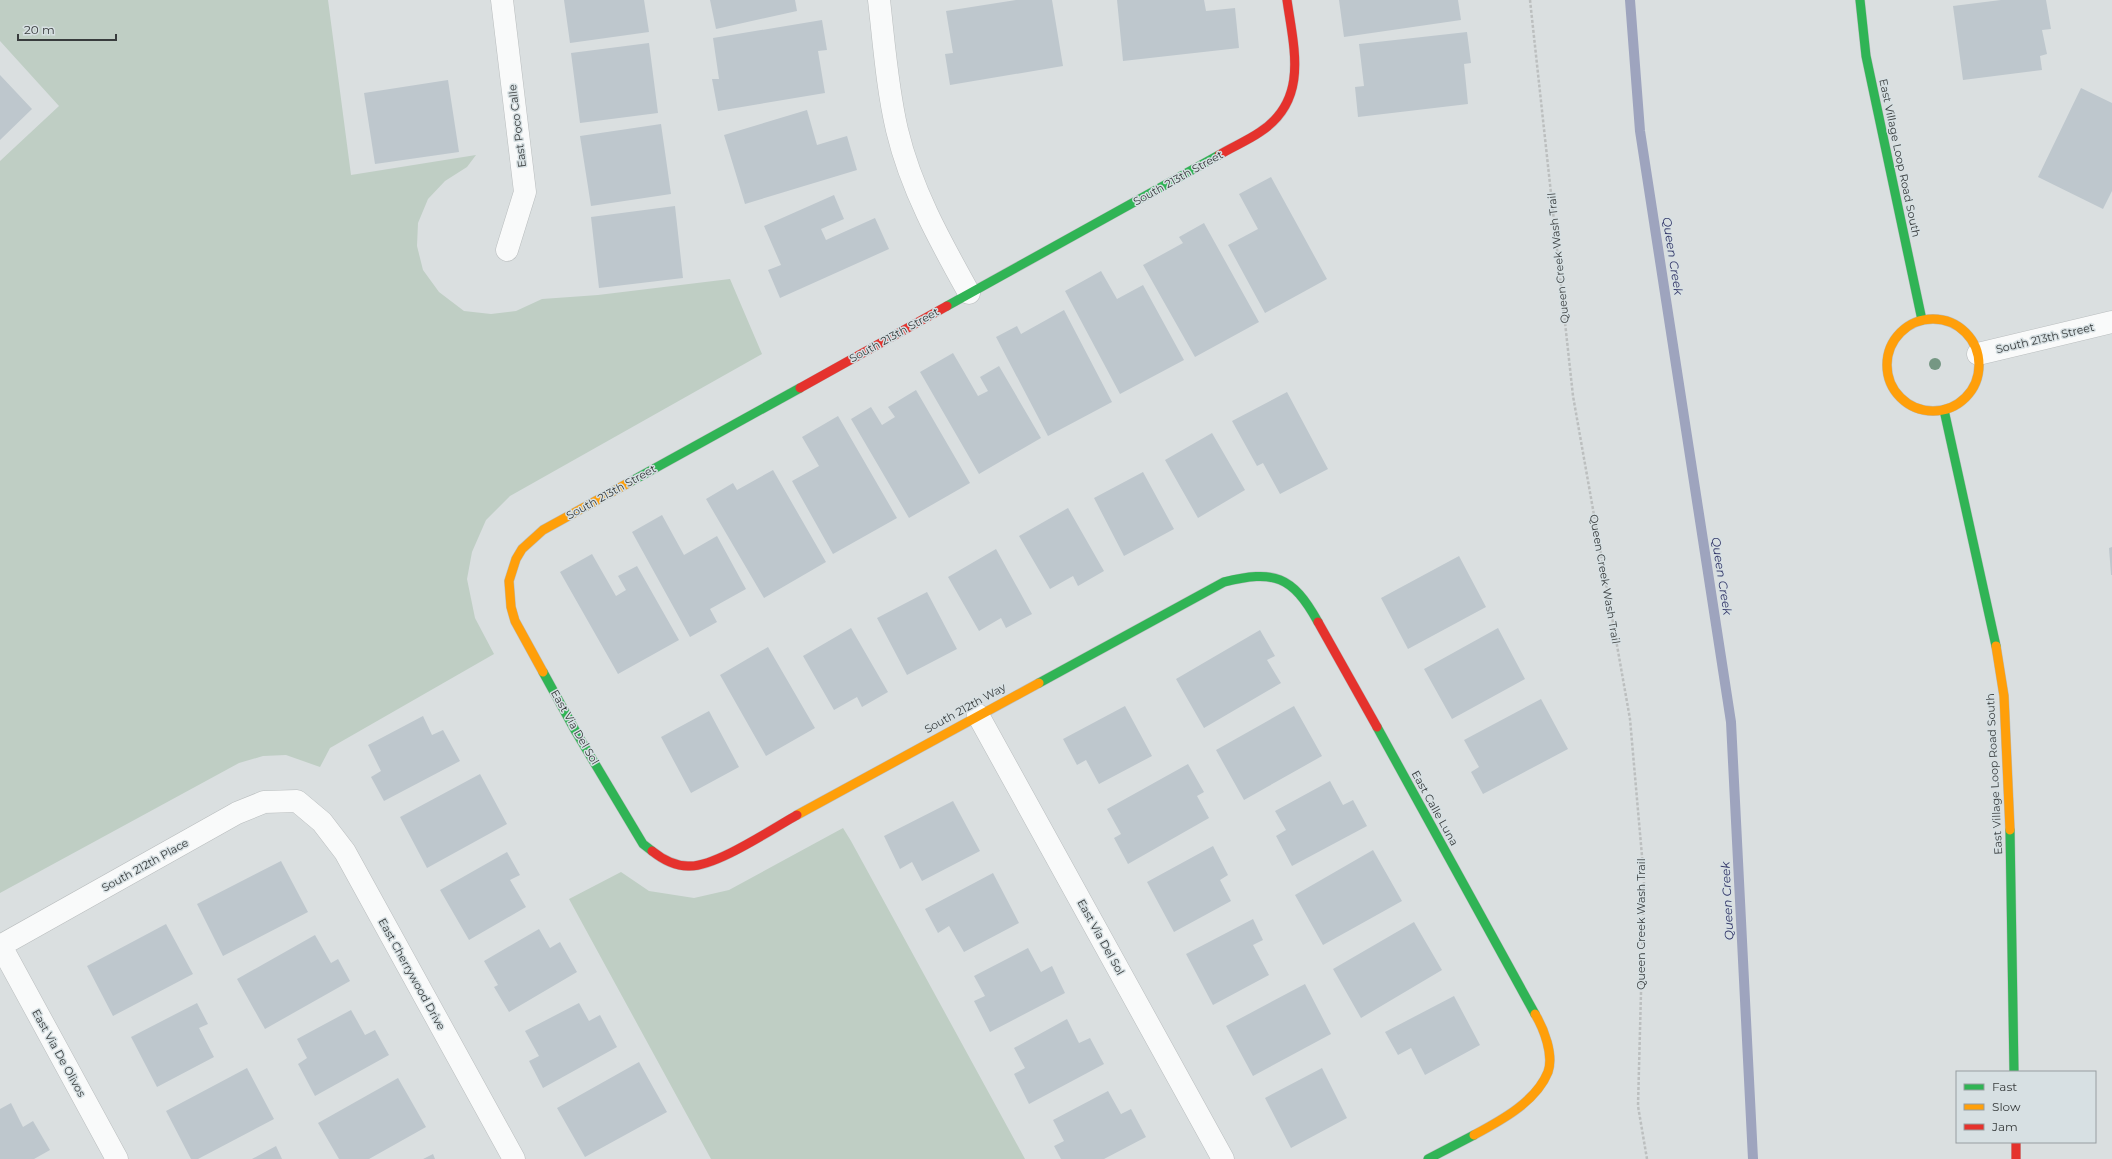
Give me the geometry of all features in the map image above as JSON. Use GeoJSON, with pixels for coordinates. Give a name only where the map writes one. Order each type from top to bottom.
{"type":"FeatureCollection","features":[{"type":"Feature","properties":{"kind":"street","name":"East Poco Calle"},"geometry":{"type":"LineString","coordinates":[[502,0],[525,192],[507,250]]}},
{"type":"Feature","properties":{"kind":"street"},"geometry":{"type":"LineString","coordinates":[[879,0],[890,91],[897,130],[907,165],[936,234],[969,293]]}},
{"type":"Feature","properties":{"kind":"street","name":"South 213th Street"},"geometry":{"type":"LineString","coordinates":[[510,571],[518,553],[528,541],[543,530],[1260,132],[1275,120],[1286,106],[1293,88],[1295,73],[1287,0]]}},
{"type":"Feature","properties":{"kind":"street","name":"East Village Loop Road South"},"geometry":{"type":"LineString","coordinates":[[1860,0],[1866,56],[1922,320]]}},
{"type":"Feature","properties":{"kind":"street"},"geometry":{"type":"LineString","coordinates":[[1940,319],[1957,325],[1971,338],[1978,354],[1979,372],[1973,389],[1961,402],[1944,410],[1926,411],[1909,405],[1896,392],[1888,376],[1888,358],[1894,340],[1906,327],[1922,320],[1940,319]]}},
{"type":"Feature","properties":{"kind":"street","name":"South 213th Street"},"geometry":{"type":"LineString","coordinates":[[1978,354],[2112,322]]}},
{"type":"Feature","properties":{"kind":"street","name":"East Village Loop Road South"},"geometry":{"type":"LineString","coordinates":[[1944,410],[1991,618],[2004,696],[2009,777],[2014,1071]]}},
{"type":"Feature","properties":{"kind":"street","name":"East Via Del Sol"},"geometry":{"type":"LineString","coordinates":[[510,571],[508,588],[509,603],[516,621],[576,732],[643,844],[659,858],[675,864]]}},
{"type":"Feature","properties":{"kind":"street","name":"South 212th Way"},"geometry":{"type":"LineString","coordinates":[[675,864],[696,867],[717,859],[978,715],[1224,582],[1254,574],[1269,574]]}},
{"type":"Feature","properties":{"kind":"street","name":"East Calle Luna"},"geometry":{"type":"LineString","coordinates":[[1269,574],[1291,585],[1308,604],[1541,1024],[1548,1045],[1548,1072],[1541,1084],[1521,1107],[1428,1159]]}},
{"type":"Feature","properties":{"kind":"street","name":"East Via Del Sol"},"geometry":{"type":"LineString","coordinates":[[978,715],[1223,1159]]}},
{"type":"Feature","properties":{"kind":"street","name":"South 212th Place"},"geometry":{"type":"LineString","coordinates":[[0,946],[237,813],[264,802],[297,801]]}},
{"type":"Feature","properties":{"kind":"street","name":"East Cherrywood Drive"},"geometry":{"type":"LineString","coordinates":[[297,801],[322,822],[345,852],[514,1159]]}},
{"type":"Feature","properties":{"kind":"street","name":"East Via De Olivos"},"geometry":{"type":"LineString","coordinates":[[0,946],[117,1159]]}},
{"type":"Feature","properties":{"kind":"street"},"geometry":{"type":"LineString","coordinates":[[2016,1143],[2016,1159]]}},
{"type":"Feature","properties":{"kind":"path","name":"Queen Creek Wash Trail"},"geometry":{"type":"LineString","coordinates":[[1530,0],[1573,396],[1630,719],[1644,879],[1638,1106],[1647,1159]]}},
{"type":"Feature","properties":{"kind":"shaded area"},"geometry":{"type":"Polygon","coordinates":[[[0,0],[328,0],[351,175],[476,155],[467,167],[445,181],[428,199],[418,223],[417,246],[423,270],[439,292],[464,311],[491,314],[516,311],[542,299],[598,295],[730,279],[762,354],[510,496],[486,520],[472,552],[467,579],[475,618],[494,654],[330,748],[320,767],[286,755],[263,756],[239,763],[0,893],[0,161],[59,106],[0,41],[0,0]]]}},
{"type":"Feature","properties":{"kind":"shaded area"},"geometry":{"type":"Polygon","coordinates":[[[843,828],[1025,1159],[711,1159],[569,899],[621,872],[649,891],[694,898],[729,890],[843,828]]]}},
{"type":"Feature","properties":{"kind":"building"},"geometry":{"type":"Polygon","coordinates":[[[564,0],[644,0],[649,32],[570,43],[564,0]]]}},
{"type":"Feature","properties":{"kind":"building"},"geometry":{"type":"Polygon","coordinates":[[[710,0],[795,0],[797,11],[716,29],[710,0]]]}},
{"type":"Feature","properties":{"kind":"building"},"geometry":{"type":"Polygon","coordinates":[[[1016,0],[1052,0],[1063,66],[950,85],[945,54],[953,53],[946,11],[1016,0]]]}},
{"type":"Feature","properties":{"kind":"building"},"geometry":{"type":"Polygon","coordinates":[[[1117,0],[1204,0],[1206,11],[1235,8],[1239,48],[1123,61],[1117,0]]]}},
{"type":"Feature","properties":{"kind":"building"},"geometry":{"type":"Polygon","coordinates":[[[1339,0],[1458,0],[1461,20],[1344,37],[1339,0]]]}},
{"type":"Feature","properties":{"kind":"building"},"geometry":{"type":"Polygon","coordinates":[[[2001,0],[2046,0],[2051,29],[2042,30],[2047,54],[2040,56],[2042,70],[1963,80],[1953,6],[2001,0]]]}},
{"type":"Feature","properties":{"kind":"building"},"geometry":{"type":"Polygon","coordinates":[[[822,20],[827,50],[818,51],[825,93],[718,111],[712,79],[719,79],[713,38],[822,20]]]}},
{"type":"Feature","properties":{"kind":"building"},"geometry":{"type":"Polygon","coordinates":[[[1467,32],[1471,63],[1464,64],[1468,104],[1358,117],[1355,87],[1364,86],[1359,44],[1467,32]]]}},
{"type":"Feature","properties":{"kind":"building"},"geometry":{"type":"Polygon","coordinates":[[[649,43],[658,113],[580,123],[571,53],[649,43]]]}},
{"type":"Feature","properties":{"kind":"building"},"geometry":{"type":"Polygon","coordinates":[[[0,75],[32,109],[0,140],[0,75]]]}},
{"type":"Feature","properties":{"kind":"building"},"geometry":{"type":"Polygon","coordinates":[[[448,80],[459,152],[375,164],[364,93],[448,80]]]}},
{"type":"Feature","properties":{"kind":"building"},"geometry":{"type":"Polygon","coordinates":[[[2081,88],[2112,103],[2112,191],[2103,209],[2038,177],[2081,88]]]}},
{"type":"Feature","properties":{"kind":"building"},"geometry":{"type":"Polygon","coordinates":[[[807,110],[817,145],[847,136],[857,170],[745,204],[724,135],[807,110]]]}},
{"type":"Feature","properties":{"kind":"building"},"geometry":{"type":"Polygon","coordinates":[[[661,124],[671,194],[591,206],[580,136],[661,124]]]}},
{"type":"Feature","properties":{"kind":"building"},"geometry":{"type":"Polygon","coordinates":[[[1271,177],[1327,279],[1265,313],[1228,245],[1258,229],[1239,194],[1271,177]]]}},
{"type":"Feature","properties":{"kind":"building"},"geometry":{"type":"Polygon","coordinates":[[[834,195],[844,219],[821,229],[826,240],[875,218],[889,249],[780,298],[768,270],[781,265],[764,226],[834,195]]]}},
{"type":"Feature","properties":{"kind":"building"},"geometry":{"type":"Polygon","coordinates":[[[675,206],[683,278],[599,288],[591,217],[675,206]]]}},
{"type":"Feature","properties":{"kind":"building"},"geometry":{"type":"Polygon","coordinates":[[[1204,223],[1259,322],[1195,357],[1143,265],[1183,243],[1179,237],[1204,223]]]}},
{"type":"Feature","properties":{"kind":"building"},"geometry":{"type":"Polygon","coordinates":[[[1101,271],[1117,299],[1143,285],[1184,360],[1120,394],[1065,291],[1101,271]]]}},
{"type":"Feature","properties":{"kind":"building"},"geometry":{"type":"Polygon","coordinates":[[[1064,310],[1112,402],[1048,436],[996,337],[1017,326],[1021,334],[1064,310]]]}},
{"type":"Feature","properties":{"kind":"building"},"geometry":{"type":"Polygon","coordinates":[[[953,353],[978,396],[988,391],[980,377],[999,366],[1041,438],[979,474],[920,372],[953,353]]]}},
{"type":"Feature","properties":{"kind":"building"},"geometry":{"type":"Polygon","coordinates":[[[916,390],[970,483],[909,518],[851,419],[871,407],[882,425],[895,417],[888,407],[916,390]]]}},
{"type":"Feature","properties":{"kind":"building"},"geometry":{"type":"Polygon","coordinates":[[[1287,392],[1328,469],[1280,494],[1263,463],[1257,466],[1232,421],[1287,392]]]}},
{"type":"Feature","properties":{"kind":"building"},"geometry":{"type":"Polygon","coordinates":[[[838,416],[897,518],[833,554],[792,481],[819,466],[802,437],[838,416]]]}},
{"type":"Feature","properties":{"kind":"building"},"geometry":{"type":"Polygon","coordinates":[[[1212,433],[1245,490],[1198,518],[1165,460],[1212,433]]]}},
{"type":"Feature","properties":{"kind":"building"},"geometry":{"type":"Polygon","coordinates":[[[773,470],[826,562],[764,598],[706,499],[733,483],[737,490],[773,470]]]}},
{"type":"Feature","properties":{"kind":"building"},"geometry":{"type":"Polygon","coordinates":[[[1143,472],[1174,529],[1124,556],[1094,498],[1143,472]]]}},
{"type":"Feature","properties":{"kind":"building"},"geometry":{"type":"Polygon","coordinates":[[[1068,508],[1104,571],[1078,586],[1073,576],[1050,589],[1019,536],[1068,508]]]}},
{"type":"Feature","properties":{"kind":"building"},"geometry":{"type":"Polygon","coordinates":[[[662,515],[684,555],[717,536],[746,589],[710,609],[717,622],[690,637],[632,532],[662,515]]]}},
{"type":"Feature","properties":{"kind":"building"},"geometry":{"type":"Polygon","coordinates":[[[2112,547],[2112,575],[2111,575],[2109,548],[2112,547]]]}},
{"type":"Feature","properties":{"kind":"building"},"geometry":{"type":"Polygon","coordinates":[[[996,549],[1032,614],[1006,628],[1001,618],[979,631],[948,577],[996,549]]]}},
{"type":"Feature","properties":{"kind":"building"},"geometry":{"type":"Polygon","coordinates":[[[592,554],[616,596],[626,590],[618,576],[637,566],[679,640],[618,674],[560,572],[592,554]]]}},
{"type":"Feature","properties":{"kind":"building"},"geometry":{"type":"Polygon","coordinates":[[[1459,556],[1486,607],[1408,649],[1381,598],[1459,556]]]}},
{"type":"Feature","properties":{"kind":"building"},"geometry":{"type":"Polygon","coordinates":[[[927,592],[957,649],[907,675],[877,618],[927,592]]]}},
{"type":"Feature","properties":{"kind":"building"},"geometry":{"type":"Polygon","coordinates":[[[851,628],[888,692],[862,707],[857,697],[834,710],[803,656],[851,628]]]}},
{"type":"Feature","properties":{"kind":"building"},"geometry":{"type":"Polygon","coordinates":[[[1498,628],[1525,679],[1452,719],[1424,669],[1498,628]]]}},
{"type":"Feature","properties":{"kind":"building"},"geometry":{"type":"Polygon","coordinates":[[[1260,630],[1275,656],[1267,660],[1281,683],[1204,728],[1176,679],[1260,630]]]}},
{"type":"Feature","properties":{"kind":"building"},"geometry":{"type":"Polygon","coordinates":[[[768,647],[815,728],[766,756],[720,675],[768,647]]]}},
{"type":"Feature","properties":{"kind":"building"},"geometry":{"type":"Polygon","coordinates":[[[1541,699],[1568,749],[1483,794],[1471,772],[1479,767],[1464,740],[1541,699]]]}},
{"type":"Feature","properties":{"kind":"building"},"geometry":{"type":"Polygon","coordinates":[[[1125,706],[1152,756],[1099,784],[1086,760],[1077,765],[1063,739],[1125,706]]]}},
{"type":"Feature","properties":{"kind":"building"},"geometry":{"type":"Polygon","coordinates":[[[1294,706],[1322,756],[1244,800],[1216,750],[1294,706]]]}},
{"type":"Feature","properties":{"kind":"building"},"geometry":{"type":"Polygon","coordinates":[[[709,711],[739,767],[691,793],[661,737],[709,711]]]}},
{"type":"Feature","properties":{"kind":"building"},"geometry":{"type":"Polygon","coordinates":[[[423,716],[432,735],[443,730],[460,761],[384,801],[371,777],[381,771],[368,745],[423,716]]]}},
{"type":"Feature","properties":{"kind":"building"},"geometry":{"type":"Polygon","coordinates":[[[1188,764],[1204,792],[1197,796],[1209,818],[1128,864],[1114,838],[1121,834],[1107,809],[1188,764]]]}},
{"type":"Feature","properties":{"kind":"building"},"geometry":{"type":"Polygon","coordinates":[[[480,774],[507,824],[427,868],[400,817],[480,774]]]}},
{"type":"Feature","properties":{"kind":"building"},"geometry":{"type":"Polygon","coordinates":[[[1330,781],[1343,805],[1353,800],[1367,826],[1292,866],[1276,836],[1286,830],[1275,811],[1330,781]]]}},
{"type":"Feature","properties":{"kind":"building"},"geometry":{"type":"Polygon","coordinates":[[[953,801],[980,851],[922,881],[912,862],[900,869],[884,836],[953,801]]]}},
{"type":"Feature","properties":{"kind":"building"},"geometry":{"type":"Polygon","coordinates":[[[1213,846],[1228,875],[1220,880],[1231,901],[1174,932],[1147,882],[1213,846]]]}},
{"type":"Feature","properties":{"kind":"building"},"geometry":{"type":"Polygon","coordinates":[[[1373,850],[1402,901],[1323,945],[1295,895],[1373,850]]]}},
{"type":"Feature","properties":{"kind":"building"},"geometry":{"type":"Polygon","coordinates":[[[507,852],[520,875],[510,880],[526,907],[469,940],[440,890],[507,852]]]}},
{"type":"Feature","properties":{"kind":"building"},"geometry":{"type":"Polygon","coordinates":[[[281,861],[308,912],[223,956],[197,904],[281,861]]]}},
{"type":"Feature","properties":{"kind":"building"},"geometry":{"type":"Polygon","coordinates":[[[993,873],[1019,923],[964,952],[949,926],[938,933],[925,909],[993,873]]]}},
{"type":"Feature","properties":{"kind":"building"},"geometry":{"type":"Polygon","coordinates":[[[1253,919],[1263,940],[1253,945],[1269,975],[1213,1005],[1186,954],[1253,919]]]}},
{"type":"Feature","properties":{"kind":"building"},"geometry":{"type":"Polygon","coordinates":[[[1414,922],[1442,970],[1361,1018],[1333,969],[1414,922]]]}},
{"type":"Feature","properties":{"kind":"building"},"geometry":{"type":"Polygon","coordinates":[[[166,924],[193,974],[113,1016],[87,966],[166,924]]]}},
{"type":"Feature","properties":{"kind":"building"},"geometry":{"type":"Polygon","coordinates":[[[539,929],[550,948],[560,942],[577,972],[509,1012],[494,987],[498,985],[484,961],[539,929]]]}},
{"type":"Feature","properties":{"kind":"building"},"geometry":{"type":"Polygon","coordinates":[[[315,935],[331,963],[338,959],[350,981],[265,1029],[237,979],[315,935]]]}},
{"type":"Feature","properties":{"kind":"building"},"geometry":{"type":"Polygon","coordinates":[[[1028,948],[1041,972],[1052,966],[1065,993],[990,1032],[974,1001],[985,996],[974,976],[1028,948]]]}},
{"type":"Feature","properties":{"kind":"building"},"geometry":{"type":"Polygon","coordinates":[[[1305,984],[1331,1034],[1253,1076],[1226,1026],[1305,984]]]}},
{"type":"Feature","properties":{"kind":"building"},"geometry":{"type":"Polygon","coordinates":[[[1454,996],[1480,1045],[1425,1075],[1411,1048],[1398,1055],[1385,1032],[1454,996]]]}},
{"type":"Feature","properties":{"kind":"building"},"geometry":{"type":"Polygon","coordinates":[[[197,1003],[208,1024],[199,1028],[214,1057],[157,1087],[131,1037],[197,1003]]]}},
{"type":"Feature","properties":{"kind":"building"},"geometry":{"type":"Polygon","coordinates":[[[579,1003],[589,1021],[600,1015],[617,1047],[543,1088],[529,1061],[539,1056],[525,1031],[579,1003]]]}},
{"type":"Feature","properties":{"kind":"building"},"geometry":{"type":"Polygon","coordinates":[[[351,1010],[365,1035],[375,1030],[389,1055],[315,1096],[298,1064],[307,1058],[297,1039],[351,1010]]]}},
{"type":"Feature","properties":{"kind":"building"},"geometry":{"type":"Polygon","coordinates":[[[1067,1019],[1079,1043],[1090,1038],[1104,1064],[1029,1104],[1014,1074],[1025,1068],[1014,1048],[1067,1019]]]}},
{"type":"Feature","properties":{"kind":"building"},"geometry":{"type":"Polygon","coordinates":[[[639,1062],[667,1112],[585,1157],[557,1108],[639,1062]]]}},
{"type":"Feature","properties":{"kind":"building"},"geometry":{"type":"Polygon","coordinates":[[[247,1068],[274,1119],[198,1159],[191,1159],[166,1111],[247,1068]]]}},
{"type":"Feature","properties":{"kind":"building"},"geometry":{"type":"Polygon","coordinates":[[[1322,1068],[1347,1118],[1291,1148],[1265,1098],[1322,1068]]]}},
{"type":"Feature","properties":{"kind":"building"},"geometry":{"type":"Polygon","coordinates":[[[398,1078],[426,1127],[369,1159],[339,1159],[318,1123],[398,1078]]]}},
{"type":"Feature","properties":{"kind":"building"},"geometry":{"type":"Polygon","coordinates":[[[1108,1091],[1121,1114],[1131,1109],[1146,1137],[1104,1159],[1061,1159],[1054,1146],[1064,1141],[1053,1120],[1108,1091]]]}},
{"type":"Feature","properties":{"kind":"building"},"geometry":{"type":"Polygon","coordinates":[[[11,1103],[23,1127],[33,1121],[50,1150],[34,1159],[0,1159],[0,1109],[11,1103]]]}},
{"type":"Feature","properties":{"kind":"building"},"geometry":{"type":"Polygon","coordinates":[[[276,1146],[282,1159],[252,1159],[276,1146]]]}},
{"type":"Feature","properties":{"kind":"building"},"geometry":{"type":"Polygon","coordinates":[[[433,1154],[435,1159],[423,1159],[433,1154]]]}},
{"type":"Feature","properties":{"kind":"waterway","name":"Queen Creek"},"geometry":{"type":"LineString","coordinates":[[1630,0],[1640,131],[1731,722],[1753,1159]]}},
{"type":"Feature","properties":{"kind":"traffic: fast"},"geometry":{"type":"LineString","coordinates":[[1860,0],[1866,56],[1922,320]]}},
{"type":"Feature","properties":{"kind":"traffic: fast"},"geometry":{"type":"LineString","coordinates":[[947,306],[1219,155]]}},
{"type":"Feature","properties":{"kind":"traffic: fast"},"geometry":{"type":"LineString","coordinates":[[630,482],[800,388]]}},
{"type":"Feature","properties":{"kind":"traffic: fast"},"geometry":{"type":"LineString","coordinates":[[1944,410],[1996,646]]}},
{"type":"Feature","properties":{"kind":"traffic: fast"},"geometry":{"type":"LineString","coordinates":[[1039,683],[1224,582],[1241,578],[1269,577],[1280,580],[1299,594],[1309,606],[1318,622]]}},
{"type":"Feature","properties":{"kind":"traffic: fast"},"geometry":{"type":"LineString","coordinates":[[543,672],[576,732],[643,844],[652,851]]}},
{"type":"Feature","properties":{"kind":"traffic: fast"},"geometry":{"type":"LineString","coordinates":[[1377,727],[1535,1014]]}},
{"type":"Feature","properties":{"kind":"traffic: fast"},"geometry":{"type":"LineString","coordinates":[[2010,830],[2014,1071]]}},
{"type":"Feature","properties":{"kind":"traffic: fast"},"geometry":{"type":"LineString","coordinates":[[1428,1159],[1474,1135]]}},
{"type":"Feature","properties":{"kind":"traffic: slow"},"geometry":{"type":"LineString","coordinates":[[1933,319],[1951,323],[1965,333],[1975,347],[1979,365],[1975,383],[1965,397],[1951,407],[1933,411],[1915,407],[1901,397],[1891,383],[1887,365],[1891,347],[1901,333],[1915,323],[1933,319]]}},
{"type":"Feature","properties":{"kind":"traffic: slow"},"geometry":{"type":"LineString","coordinates":[[543,672],[515,621],[511,607],[509,581],[516,559],[522,549],[543,530],[630,482]]}},
{"type":"Feature","properties":{"kind":"traffic: slow"},"geometry":{"type":"LineString","coordinates":[[1996,646],[2004,696],[2010,830]]}},
{"type":"Feature","properties":{"kind":"traffic: slow"},"geometry":{"type":"LineString","coordinates":[[797,815],[1039,683]]}},
{"type":"Feature","properties":{"kind":"traffic: slow"},"geometry":{"type":"LineString","coordinates":[[1474,1135],[1516,1110],[1535,1093],[1548,1072],[1550,1065],[1549,1050],[1545,1034],[1535,1014]]}},
{"type":"Feature","properties":{"kind":"traffic: jam"},"geometry":{"type":"LineString","coordinates":[[1219,155],[1260,132],[1276,119],[1286,105],[1292,89],[1294,72],[1293,37],[1287,0]]}},
{"type":"Feature","properties":{"kind":"traffic: jam"},"geometry":{"type":"LineString","coordinates":[[800,388],[947,306]]}},
{"type":"Feature","properties":{"kind":"traffic: jam"},"geometry":{"type":"LineString","coordinates":[[1318,622],[1377,727]]}},
{"type":"Feature","properties":{"kind":"traffic: jam"},"geometry":{"type":"LineString","coordinates":[[652,851],[664,859],[678,865],[699,865],[712,861],[743,846],[797,815]]}},
{"type":"Feature","properties":{"kind":"traffic: jam"},"geometry":{"type":"LineString","coordinates":[[2016,1143],[2016,1159]]}}]}
